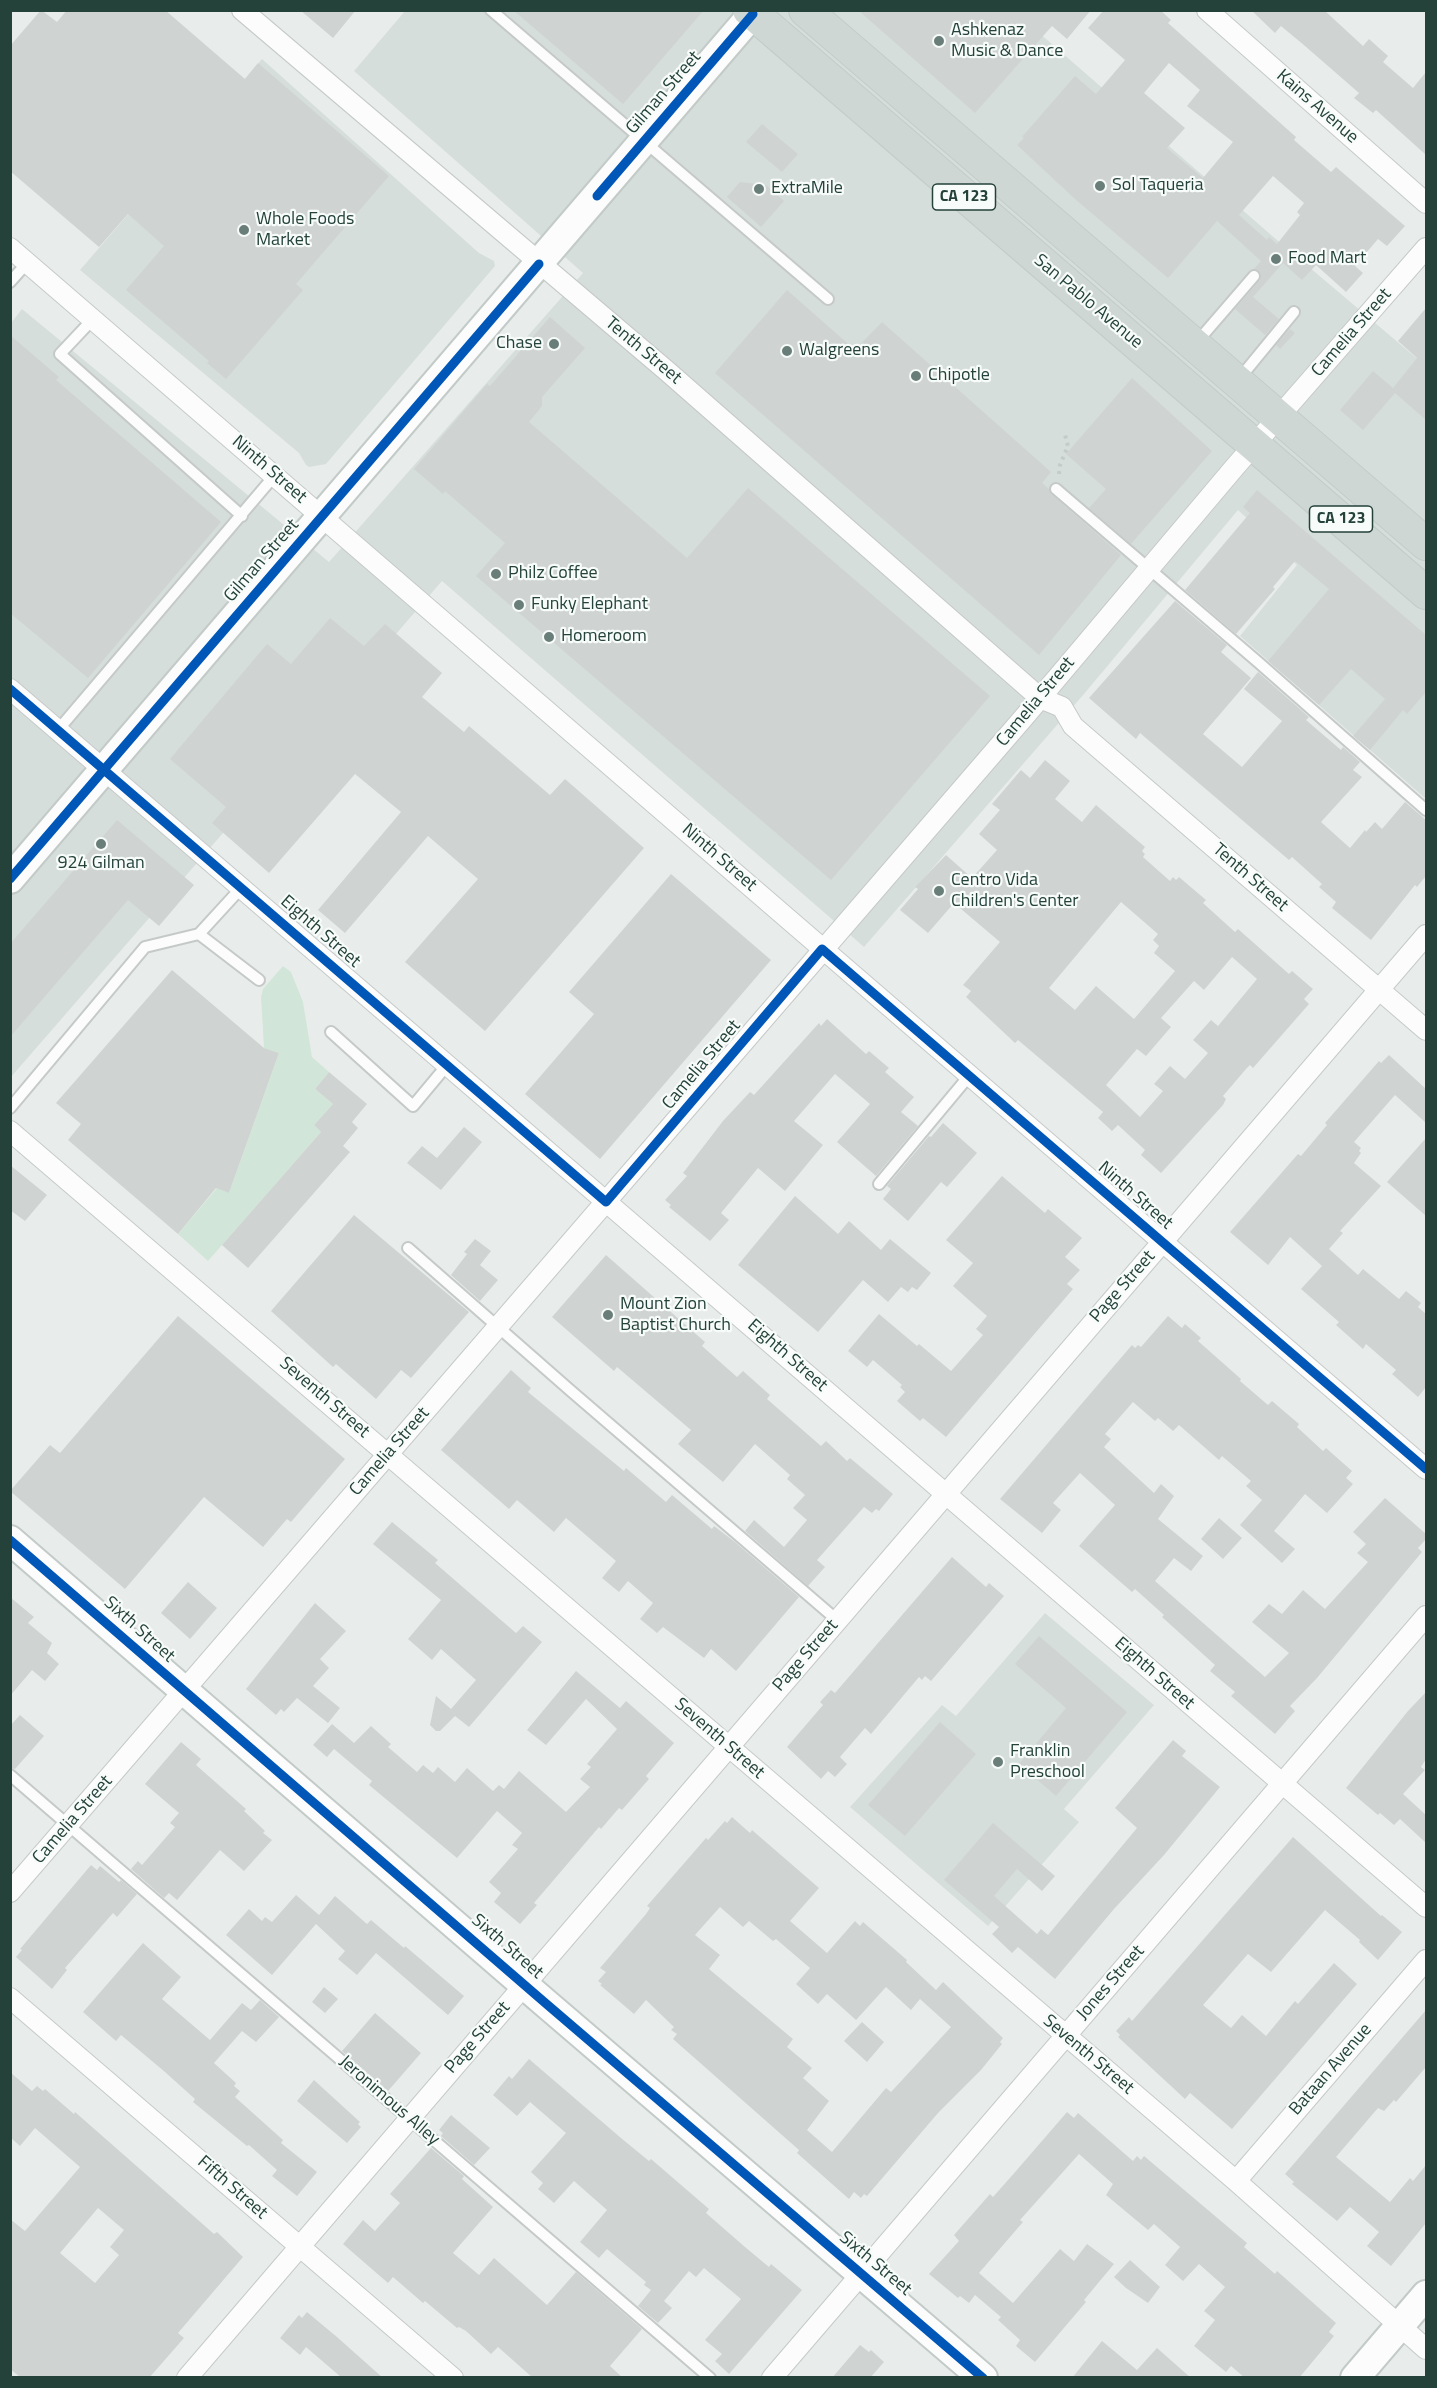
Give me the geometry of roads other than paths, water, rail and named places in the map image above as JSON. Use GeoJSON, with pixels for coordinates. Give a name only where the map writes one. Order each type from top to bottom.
{"type":"FeatureCollection","features":[{"type":"Feature","properties":{"kind":"main road","name":"San Pablo Avenue"},"geometry":{"type":"LineString","coordinates":[[805,10],[1426,544]]}},
{"type":"Feature","properties":{"kind":"main road","name":"San Pablo Avenue"},"geometry":{"type":"LineString","coordinates":[[753,12],[941,178],[1255,444],[1426,593]]}},
{"type":"Feature","properties":{"kind":"street","name":"Tenth Street"},"geometry":{"type":"LineString","coordinates":[[242,10],[735,429],[1040,698],[1062,707],[1073,726],[1426,1030]]}},
{"type":"Feature","properties":{"kind":"street","name":"Kains Avenue"},"geometry":{"type":"LineString","coordinates":[[1207,10],[1426,203]]}},
{"type":"Feature","properties":{"kind":"street","name":"Gilman Street"},"geometry":{"type":"LineString","coordinates":[[10,879],[645,141],[753,12]]}},
{"type":"Feature","properties":{"kind":"street","name":"Ninth Street"},"geometry":{"type":"LineString","coordinates":[[10,248],[1426,1469]]}},
{"type":"Feature","properties":{"kind":"street","name":"Camelia Street"},"geometry":{"type":"LineString","coordinates":[[10,1892],[1426,248]]}},
{"type":"Feature","properties":{"kind":"street","name":"Eighth Street"},"geometry":{"type":"LineString","coordinates":[[10,689],[1426,1907]]}},
{"type":"Feature","properties":{"kind":"street","name":"Page Street"},"geometry":{"type":"LineString","coordinates":[[187,2378],[1426,935]]}},
{"type":"Feature","properties":{"kind":"street","name":"Seventh Street"},"geometry":{"type":"LineString","coordinates":[[10,1131],[1236,2181],[1426,2349]]}},
{"type":"Feature","properties":{"kind":"street","name":"Sixth Street"},"geometry":{"type":"LineString","coordinates":[[10,1540],[983,2378]]}},
{"type":"Feature","properties":{"kind":"street","name":"Jones Street"},"geometry":{"type":"LineString","coordinates":[[772,2378],[1426,1616]]}},
{"type":"Feature","properties":{"kind":"street","name":"Bataan Avenue"},"geometry":{"type":"LineString","coordinates":[[1236,2181],[1426,1960]]}},
{"type":"Feature","properties":{"kind":"street","name":"Fifth Street"},"geometry":{"type":"LineString","coordinates":[[10,1998],[453,2378]]}},
{"type":"Feature","properties":{"kind":"street"},"geometry":{"type":"LineString","coordinates":[[1356,2378],[1426,2295]]}},
{"type":"Feature","properties":{"kind":"lane"},"geometry":{"type":"LineString","coordinates":[[491,10],[828,299]]}},
{"type":"Feature","properties":{"kind":"lane"},"geometry":{"type":"LineString","coordinates":[[10,282],[27,263]]}},
{"type":"Feature","properties":{"kind":"lane"},"geometry":{"type":"LineString","coordinates":[[1194,345],[1254,276]]}},
{"type":"Feature","properties":{"kind":"lane"},"geometry":{"type":"LineString","coordinates":[[1237,381],[1294,312]]}},
{"type":"Feature","properties":{"kind":"lane"},"geometry":{"type":"LineString","coordinates":[[93,319],[60,354],[242,516]]}},
{"type":"Feature","properties":{"kind":"lane"},"geometry":{"type":"LineString","coordinates":[[58,730],[275,475]]}},
{"type":"Feature","properties":{"kind":"lane"},"geometry":{"type":"LineString","coordinates":[[1056,489],[1426,810]]}},
{"type":"Feature","properties":{"kind":"lane"},"geometry":{"type":"LineString","coordinates":[[10,1108],[146,947],[199,933],[242,887]]}},
{"type":"Feature","properties":{"kind":"lane"},"geometry":{"type":"LineString","coordinates":[[199,933],[259,980]]}},
{"type":"Feature","properties":{"kind":"lane"},"geometry":{"type":"LineString","coordinates":[[331,1032],[413,1106],[448,1065]]}},
{"type":"Feature","properties":{"kind":"lane"},"geometry":{"type":"LineString","coordinates":[[879,1184],[969,1076]]}},
{"type":"Feature","properties":{"kind":"lane"},"geometry":{"type":"LineString","coordinates":[[408,1248],[837,1620]]}},
{"type":"Feature","properties":{"kind":"lane","name":"Jeronimous Alley"},"geometry":{"type":"LineString","coordinates":[[10,1775],[710,2378]]}},
{"type":"Feature","properties":{"kind":"place","name":"Ashkenaz Music & Dance"},"geometry":{"type":"Point","coordinates":[939,41]}},
{"type":"Feature","properties":{"kind":"place","name":"Sol Taqueria"},"geometry":{"type":"Point","coordinates":[1100,186]}},
{"type":"Feature","properties":{"kind":"place","name":"ExtraMile"},"geometry":{"type":"Point","coordinates":[759,189]}},
{"type":"Feature","properties":{"kind":"place","name":"Whole Foods Market"},"geometry":{"type":"Point","coordinates":[244,230]}},
{"type":"Feature","properties":{"kind":"place","name":"Food Mart"},"geometry":{"type":"Point","coordinates":[1276,259]}},
{"type":"Feature","properties":{"kind":"place","name":"Chase"},"geometry":{"type":"Point","coordinates":[554,344]}},
{"type":"Feature","properties":{"kind":"place","name":"Walgreens"},"geometry":{"type":"Point","coordinates":[787,351]}},
{"type":"Feature","properties":{"kind":"place","name":"Chipotle"},"geometry":{"type":"Point","coordinates":[916,376]}},
{"type":"Feature","properties":{"kind":"place","name":"Philz Coffee"},"geometry":{"type":"Point","coordinates":[496,574]}},
{"type":"Feature","properties":{"kind":"place","name":"Funky Elephant"},"geometry":{"type":"Point","coordinates":[519,605]}},
{"type":"Feature","properties":{"kind":"place","name":"Homeroom"},"geometry":{"type":"Point","coordinates":[549,637]}},
{"type":"Feature","properties":{"kind":"place","name":"924 Gilman"},"geometry":{"type":"Point","coordinates":[101,844]}},
{"type":"Feature","properties":{"kind":"place","name":"Centro Vida Children's Center"},"geometry":{"type":"Point","coordinates":[939,891]}},
{"type":"Feature","properties":{"kind":"place","name":"Mount Zion Baptist Church"},"geometry":{"type":"Point","coordinates":[608,1315]}},
{"type":"Feature","properties":{"kind":"place","name":"Franklin Preschool"},"geometry":{"type":"Point","coordinates":[998,1762]}}]}
